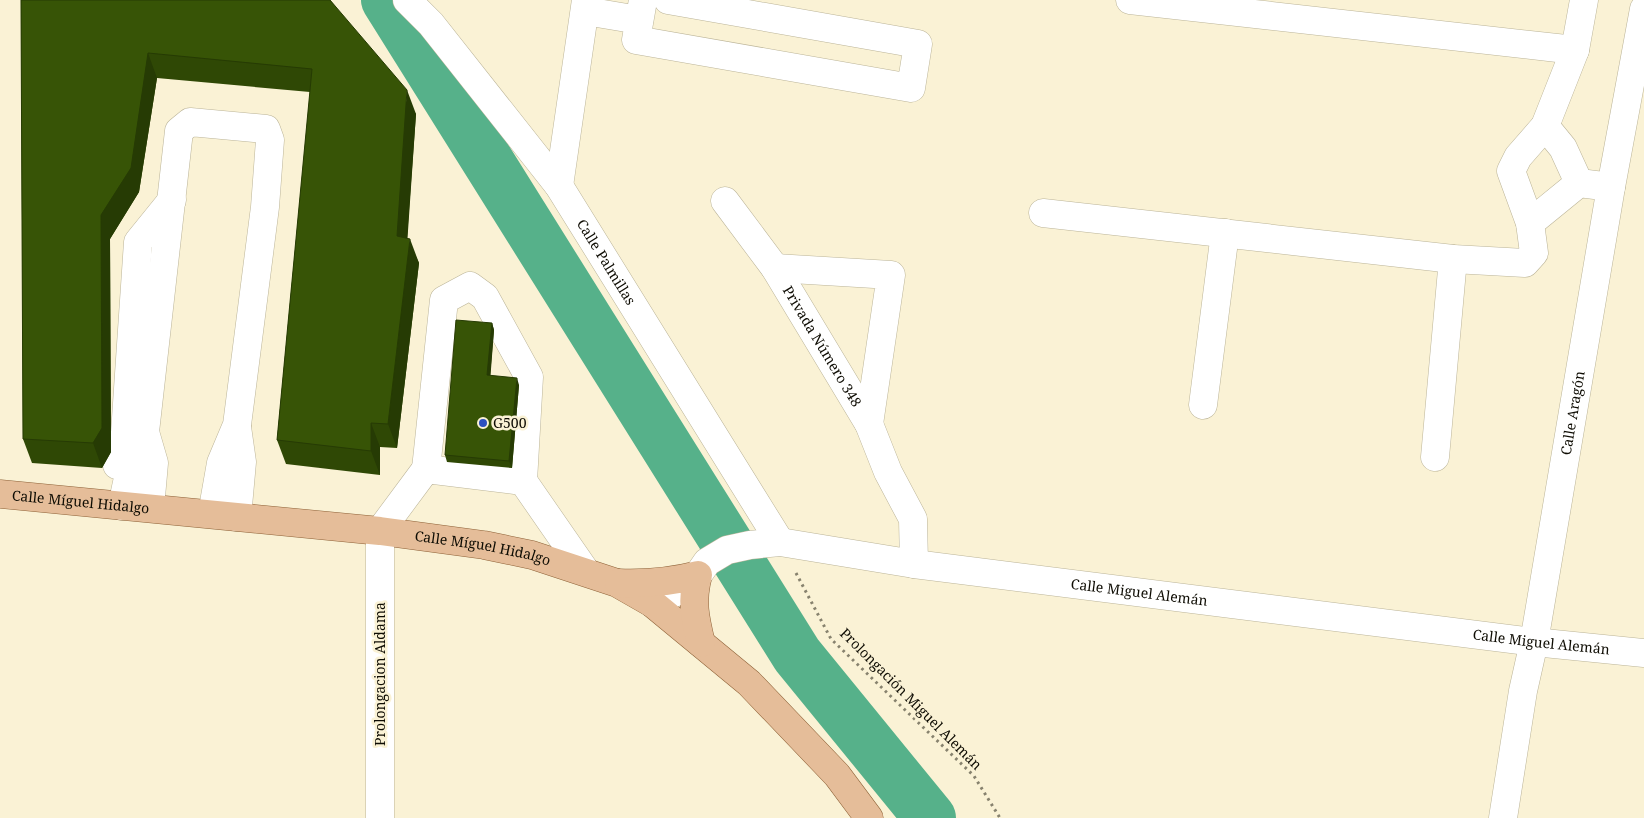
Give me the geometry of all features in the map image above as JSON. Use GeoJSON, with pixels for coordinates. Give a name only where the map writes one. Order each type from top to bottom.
{"type":"FeatureCollection","features":[{"type":"Feature","properties":{"kind":"main road","name":"Calle Míguel Hidalgo"},"geometry":{"type":"LineString","coordinates":[[0,494],[380,531],[484,545],[532,555],[617,583],[652,603],[756,690],[837,775],[869,818]]}},
{"type":"Feature","properties":{"kind":"main road"},"geometry":{"type":"LineString","coordinates":[[617,583],[647,584],[703,569]]}},
{"type":"Feature","properties":{"kind":"main road"},"geometry":{"type":"LineString","coordinates":[[701,643],[694,615],[695,587],[703,569]]}},
{"type":"Feature","properties":{"kind":"street","name":"Calle Palmillas"},"geometry":{"type":"LineString","coordinates":[[407,0],[434,12],[558,186],[780,542]]}},
{"type":"Feature","properties":{"kind":"street"},"geometry":{"type":"LineString","coordinates":[[558,186],[586,6],[641,10],[636,40],[911,88],[918,44],[668,0]]}},
{"type":"Feature","properties":{"kind":"street"},"geometry":{"type":"LineString","coordinates":[[1130,0],[1575,50]]}},
{"type":"Feature","properties":{"kind":"street"},"geometry":{"type":"LineString","coordinates":[[1043,213],[1453,259],[1524,263],[1534,253],[1530,223],[1511,171],[1518,157],[1545,126],[1575,50],[1584,0]]}},
{"type":"Feature","properties":{"kind":"street","name":"Calle Aragón"},"geometry":{"type":"LineString","coordinates":[[1503,818],[1523,691],[1534,642],[1611,187],[1644,9]]}},
{"type":"Feature","properties":{"kind":"street"},"geometry":{"type":"LineString","coordinates":[[115,505],[145,432],[179,131],[190,122],[266,129],[270,140],[265,207],[237,425],[242,462],[224,515]]}},
{"type":"Feature","properties":{"kind":"street"},"geometry":{"type":"LineString","coordinates":[[1545,126],[1564,148],[1578,183]]}},
{"type":"Feature","properties":{"kind":"street"},"geometry":{"type":"LineString","coordinates":[[1530,223],[1578,183],[1611,187]]}},
{"type":"Feature","properties":{"kind":"street"},"geometry":{"type":"LineString","coordinates":[[115,505],[125,433],[138,242],[172,200]]}},
{"type":"Feature","properties":{"kind":"street","name":"Privada Número 348"},"geometry":{"type":"LineString","coordinates":[[725,202],[775,268],[869,424],[888,472],[913,519],[914,564]]}},
{"type":"Feature","properties":{"kind":"street"},"geometry":{"type":"LineString","coordinates":[[1203,406],[1225,234]]}},
{"type":"Feature","properties":{"kind":"street"},"geometry":{"type":"LineString","coordinates":[[1435,457],[1453,259]]}},
{"type":"Feature","properties":{"kind":"street","name":"Privada Número 348"},"geometry":{"type":"LineString","coordinates":[[775,268],[891,275],[869,424]]}},
{"type":"Feature","properties":{"kind":"street"},"geometry":{"type":"LineString","coordinates":[[380,531],[426,469],[444,300],[470,286],[485,297],[529,377],[523,481],[586,572]]}},
{"type":"Feature","properties":{"kind":"street"},"geometry":{"type":"LineString","coordinates":[[145,432],[154,463],[150,508]]}},
{"type":"Feature","properties":{"kind":"street"},"geometry":{"type":"LineString","coordinates":[[426,469],[523,481]]}},
{"type":"Feature","properties":{"kind":"street","name":"Prolongacion Aldama"},"geometry":{"type":"LineString","coordinates":[[380,531],[380,818]]}},
{"type":"Feature","properties":{"kind":"street","name":"Calle Miguel Alemán"},"geometry":{"type":"LineString","coordinates":[[652,603],[667,597],[727,550],[750,545],[780,542],[914,564],[1534,642],[1644,653]]}},
{"type":"Feature","properties":{"kind":"path","name":"Prolongación Miguel Alemán"},"geometry":{"type":"LineString","coordinates":[[780,542],[831,638],[974,776],[1000,818]]}},
{"type":"Feature","properties":{"kind":"building"},"geometry":{"type":"Polygon","coordinates":[[[21,0],[330,0],[407,90],[397,236],[410,239],[388,424],[371,423],[371,451],[277,440],[312,69],[148,53],[131,168],[101,215],[102,428],[93,443],[23,439],[21,0]]]}},
{"type":"Feature","properties":{"kind":"building","name":"G500"},"geometry":{"type":"Polygon","coordinates":[[[456,320],[492,323],[487,375],[517,378],[509,461],[445,455],[456,320]]]}},
{"type":"Feature","properties":{"kind":"waterway"},"geometry":{"type":"LineString","coordinates":[[387,0],[797,655],[930,818]]}},
{"type":"Feature","properties":{"kind":"place","name":"G500"},"geometry":{"type":"Point","coordinates":[483,423]}}]}
